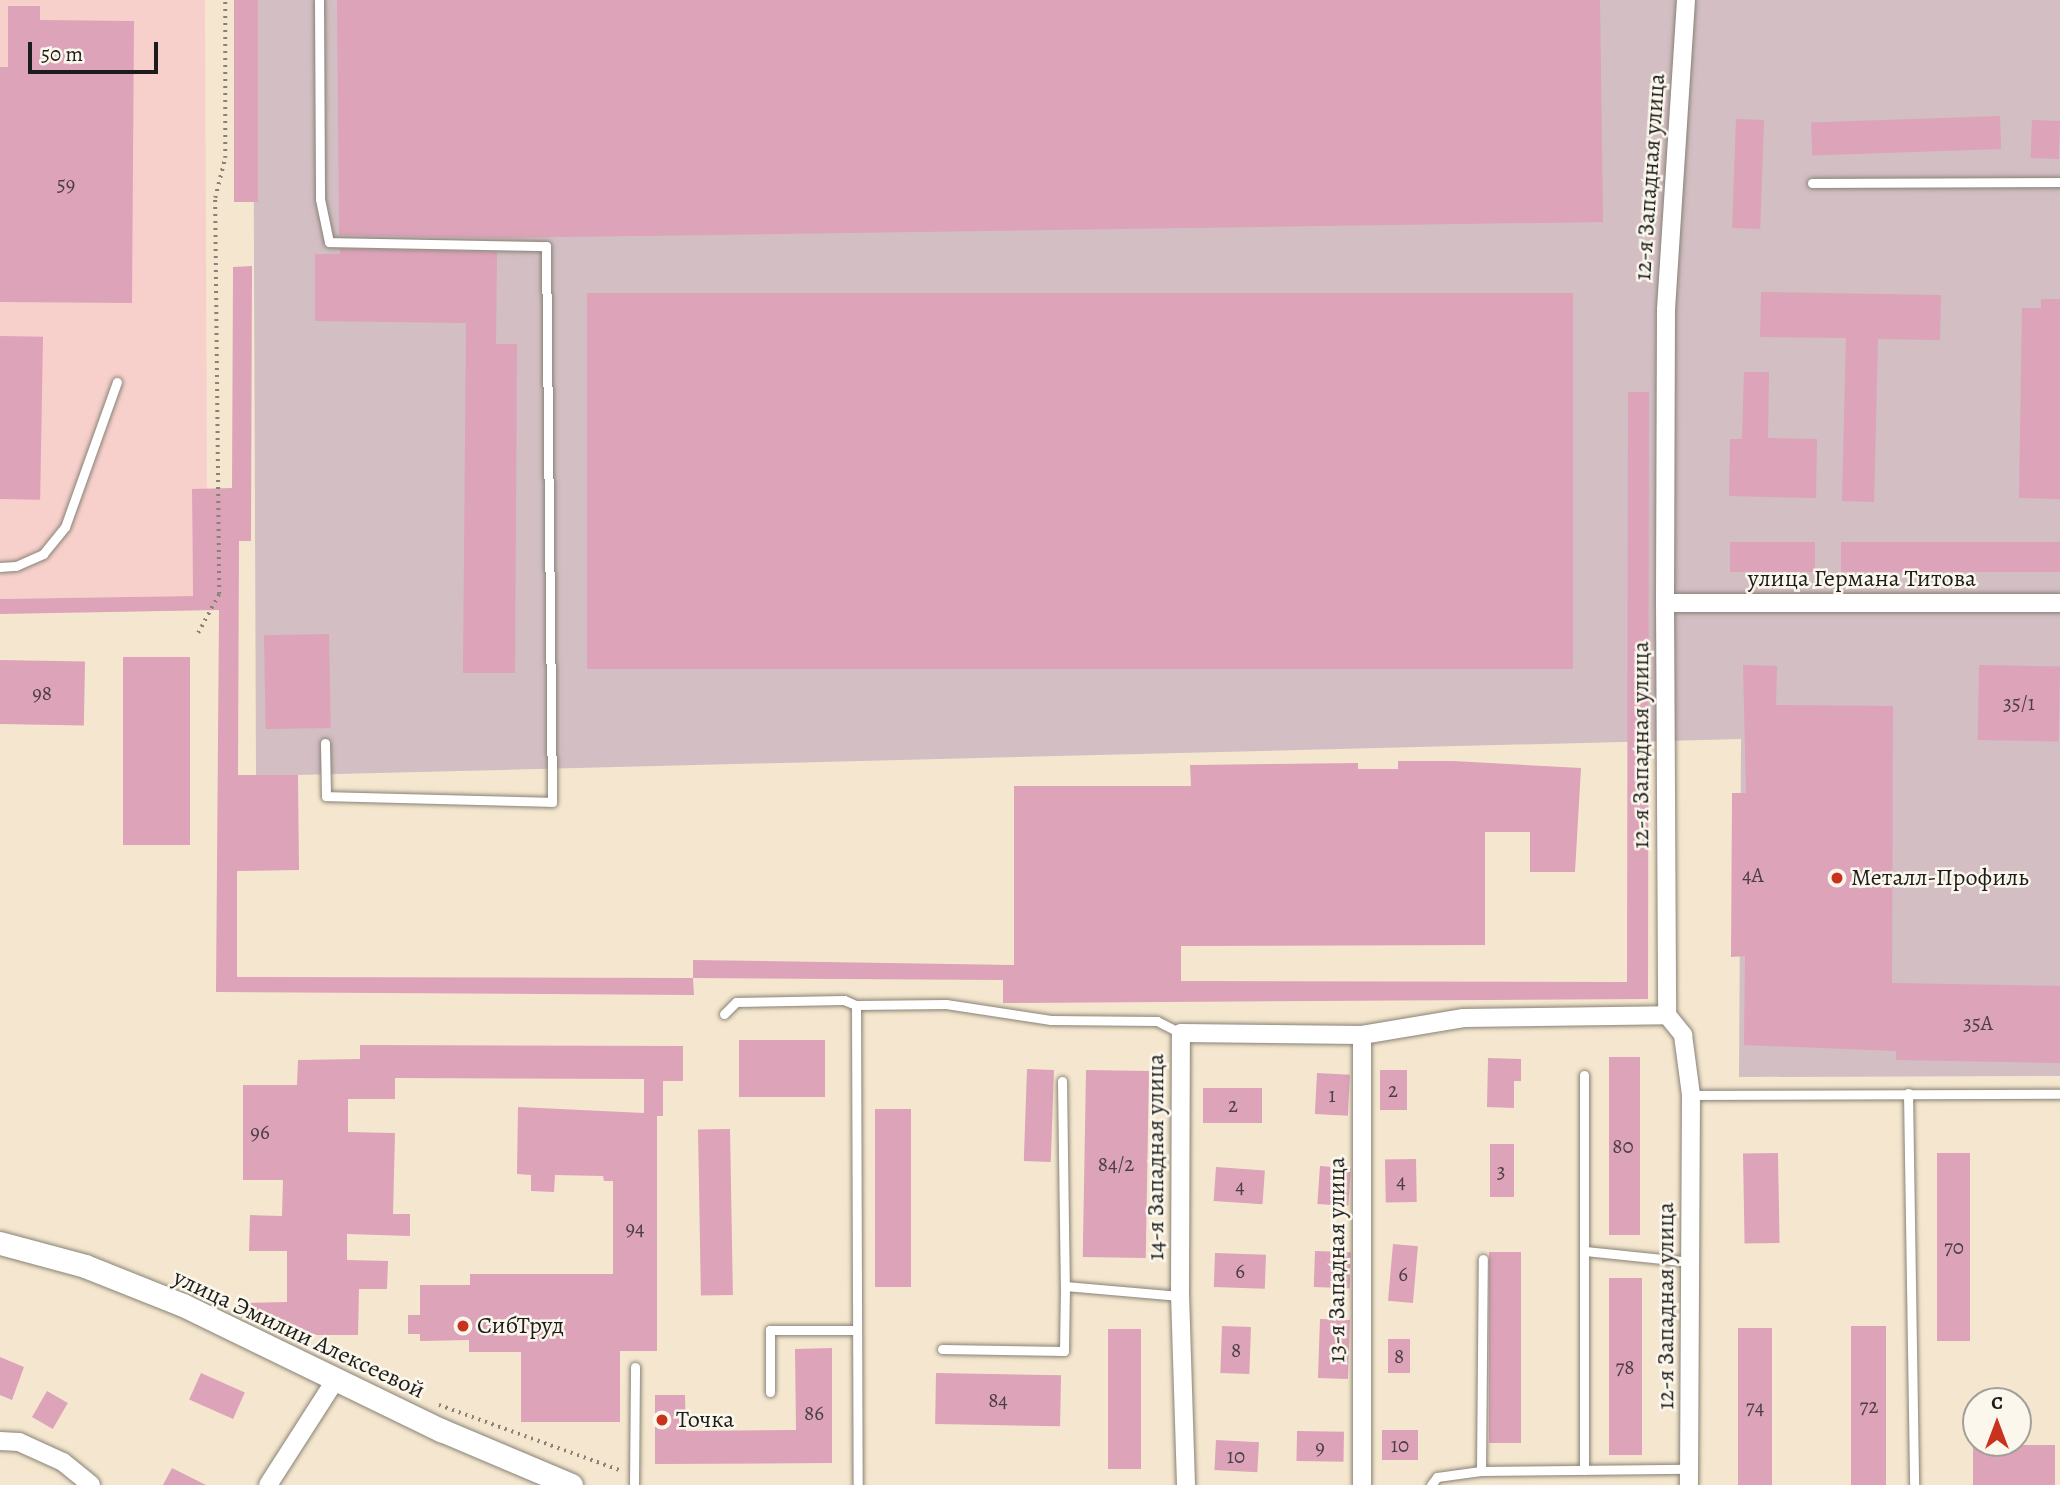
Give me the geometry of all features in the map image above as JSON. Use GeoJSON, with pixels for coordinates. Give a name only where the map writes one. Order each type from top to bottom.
{"type":"FeatureCollection","features":[{"type":"Feature","properties":{"kind":"street","name":"12-я Западная улица"},"geometry":{"type":"LineString","coordinates":[[1686,0],[1666,310],[1665,603],[1667,1015],[1683,1035],[1691,1095],[1689,1477]]}},
{"type":"Feature","properties":{"kind":"street","name":"улица Германа Титова"},"geometry":{"type":"LineString","coordinates":[[1665,603],[2060,603]]}},
{"type":"Feature","properties":{"kind":"street"},"geometry":{"type":"LineString","coordinates":[[1181,1033],[1362,1035],[1464,1018],[1667,1015]]}},
{"type":"Feature","properties":{"kind":"street","name":"14-я Западная улица"},"geometry":{"type":"LineString","coordinates":[[1181,1033],[1180,1296],[1186,1485]]}},
{"type":"Feature","properties":{"kind":"street","name":"13-я Западная улица"},"geometry":{"type":"LineString","coordinates":[[1362,1035],[1362,1485]]}},
{"type":"Feature","properties":{"kind":"street","name":"улица Эмилии Алексеевой"},"geometry":{"type":"LineString","coordinates":[[0,1243],[85,1266],[183,1305],[335,1379],[571,1485]]}},
{"type":"Feature","properties":{"kind":"street"},"geometry":{"type":"LineString","coordinates":[[268,1485],[335,1379]]}},
{"type":"Feature","properties":{"kind":"street"},"geometry":{"type":"LineString","coordinates":[[0,1441],[19,1442],[63,1462],[91,1485]]}},
{"type":"Feature","properties":{"kind":"lane"},"geometry":{"type":"LineString","coordinates":[[319,0],[320,199],[329,242],[545,246],[552,802],[326,796],[324,743]]}},
{"type":"Feature","properties":{"kind":"lane"},"geometry":{"type":"LineString","coordinates":[[1812,183],[2060,181]]}},
{"type":"Feature","properties":{"kind":"lane"},"geometry":{"type":"LineString","coordinates":[[0,567],[16,566],[43,554],[65,527],[117,382]]}},
{"type":"Feature","properties":{"kind":"lane","name":"14-я Западная улица"},"geometry":{"type":"LineString","coordinates":[[724,1014],[736,1002],[844,1000],[856,1004],[946,1004],[1051,1020],[1157,1021],[1181,1033]]}},
{"type":"Feature","properties":{"kind":"lane"},"geometry":{"type":"LineString","coordinates":[[856,1004],[854,1330],[858,1485]]}},
{"type":"Feature","properties":{"kind":"lane"},"geometry":{"type":"LineString","coordinates":[[1584,1075],[1584,1470]]}},
{"type":"Feature","properties":{"kind":"lane"},"geometry":{"type":"LineString","coordinates":[[942,1349],[1064,1351],[1062,1081]]}},
{"type":"Feature","properties":{"kind":"lane"},"geometry":{"type":"LineString","coordinates":[[1908,1093],[1914,1485]]}},
{"type":"Feature","properties":{"kind":"lane"},"geometry":{"type":"LineString","coordinates":[[1691,1095],[2060,1094]]}},
{"type":"Feature","properties":{"kind":"lane"},"geometry":{"type":"LineString","coordinates":[[1585,1251],[1691,1262]]}},
{"type":"Feature","properties":{"kind":"lane"},"geometry":{"type":"LineString","coordinates":[[1481,1471],[1483,1259]]}},
{"type":"Feature","properties":{"kind":"lane"},"geometry":{"type":"LineString","coordinates":[[1065,1286],[1180,1296]]}},
{"type":"Feature","properties":{"kind":"lane"},"geometry":{"type":"LineString","coordinates":[[770,1392],[770,1330],[854,1330]]}},
{"type":"Feature","properties":{"kind":"lane"},"geometry":{"type":"LineString","coordinates":[[635,1367],[635,1482]]}},
{"type":"Feature","properties":{"kind":"lane"},"geometry":{"type":"LineString","coordinates":[[1431,1485],[1437,1477],[1481,1471],[1584,1470],[1689,1477]]}},
{"type":"Feature","properties":{"kind":"path"},"geometry":{"type":"LineString","coordinates":[[198,633],[219,594],[215,198],[225,158],[225,0]]}},
{"type":"Feature","properties":{"kind":"path"},"geometry":{"type":"LineString","coordinates":[[434,1403],[499,1430],[609,1465],[635,1482]]}},
{"type":"Feature","properties":{"kind":"shaded area"},"geometry":{"type":"Polygon","coordinates":[[[0,0],[205,0],[207,489],[192,489],[193,596],[0,599],[0,0]]]}},
{"type":"Feature","properties":{"kind":"shaded area"},"geometry":{"type":"Polygon","coordinates":[[[253,0],[2060,0],[2060,1076],[1739,1077],[1741,739],[256,776],[253,0]]]}},
{"type":"Feature","properties":{"kind":"building"},"geometry":{"type":"Polygon","coordinates":[[[234,0],[258,0],[258,202],[234,202],[234,0]]]}},
{"type":"Feature","properties":{"kind":"building"},"geometry":{"type":"Polygon","coordinates":[[[337,0],[1600,0],[1603,222],[497,238],[339,235],[337,0]]]}},
{"type":"Feature","properties":{"kind":"building"},"geometry":{"type":"Polygon","coordinates":[[[8,6],[40,6],[40,20],[134,21],[132,303],[0,302],[0,67],[8,67],[8,6]]]}},
{"type":"Feature","properties":{"kind":"building"},"geometry":{"type":"Polygon","coordinates":[[[2000,116],[2001,149],[1812,156],[1811,123],[2000,116]]]}},
{"type":"Feature","properties":{"kind":"building"},"geometry":{"type":"Polygon","coordinates":[[[1736,119],[1764,120],[1760,229],[1732,228],[1736,119]]]}},
{"type":"Feature","properties":{"kind":"building"},"geometry":{"type":"Polygon","coordinates":[[[2032,120],[2060,121],[2059,159],[2031,158],[2032,120]]]}},
{"type":"Feature","properties":{"kind":"building"},"geometry":{"type":"Polygon","coordinates":[[[340,249],[497,252],[496,344],[517,344],[515,673],[463,673],[466,323],[315,321],[315,254],[340,254],[340,249]]]}},
{"type":"Feature","properties":{"kind":"building"},"geometry":{"type":"Polygon","coordinates":[[[252,266],[251,541],[239,541],[238,775],[298,775],[299,870],[237,871],[237,977],[693,978],[694,995],[216,992],[219,610],[0,614],[0,599],[193,596],[192,489],[232,488],[233,267],[252,266]]]}},
{"type":"Feature","properties":{"kind":"building"},"geometry":{"type":"Polygon","coordinates":[[[1761,292],[1941,295],[1940,340],[1878,339],[1874,502],[1842,501],[1846,338],[1760,337],[1761,292]]]}},
{"type":"Feature","properties":{"kind":"building"},"geometry":{"type":"Polygon","coordinates":[[[587,293],[1573,293],[1573,669],[587,669],[587,293]]]}},
{"type":"Feature","properties":{"kind":"building"},"geometry":{"type":"Polygon","coordinates":[[[2041,299],[2060,299],[2060,499],[2019,498],[2022,308],[2041,308],[2041,299]]]}},
{"type":"Feature","properties":{"kind":"building"},"geometry":{"type":"Polygon","coordinates":[[[0,336],[43,337],[40,500],[0,499],[0,336]]]}},
{"type":"Feature","properties":{"kind":"building"},"geometry":{"type":"Polygon","coordinates":[[[1744,372],[1769,372],[1768,438],[1817,439],[1816,498],[1729,496],[1730,439],[1742,439],[1744,372]]]}},
{"type":"Feature","properties":{"kind":"building"},"geometry":{"type":"Polygon","coordinates":[[[1628,392],[1649,392],[1648,999],[1003,1003],[1003,980],[693,978],[693,960],[1014,965],[1014,786],[1191,786],[1190,765],[1358,763],[1358,769],[1398,769],[1398,761],[1453,761],[1581,768],[1575,872],[1530,872],[1530,832],[1485,832],[1485,945],[1181,946],[1181,981],[1627,982],[1628,392]]]}},
{"type":"Feature","properties":{"kind":"building"},"geometry":{"type":"Polygon","coordinates":[[[1730,542],[1815,542],[1815,572],[1730,572],[1730,542]]]}},
{"type":"Feature","properties":{"kind":"building"},"geometry":{"type":"Polygon","coordinates":[[[1841,542],[2060,542],[2060,572],[1841,572],[1841,542]]]}},
{"type":"Feature","properties":{"kind":"building"},"geometry":{"type":"Polygon","coordinates":[[[329,634],[331,728],[266,729],[264,635],[329,634]]]}},
{"type":"Feature","properties":{"kind":"building"},"geometry":{"type":"Polygon","coordinates":[[[123,657],[190,657],[190,845],[123,845],[123,657]]]}},
{"type":"Feature","properties":{"kind":"building"},"geometry":{"type":"Polygon","coordinates":[[[0,660],[85,661],[84,725],[0,724],[0,660]]]}},
{"type":"Feature","properties":{"kind":"building"},"geometry":{"type":"Polygon","coordinates":[[[1743,665],[1777,666],[1776,705],[1893,706],[1892,983],[2060,986],[2060,1063],[1896,1060],[1896,1051],[1744,1045],[1745,956],[1731,957],[1732,793],[1746,793],[1743,665]]]}},
{"type":"Feature","properties":{"kind":"building"},"geometry":{"type":"Polygon","coordinates":[[[1979,665],[2060,666],[2059,741],[1978,740],[1979,665]]]}},
{"type":"Feature","properties":{"kind":"building"},"geometry":{"type":"Polygon","coordinates":[[[739,1040],[825,1040],[825,1097],[739,1097],[739,1040]]]}},
{"type":"Feature","properties":{"kind":"building"},"geometry":{"type":"Polygon","coordinates":[[[360,1045],[683,1046],[683,1081],[663,1081],[663,1116],[657,1116],[657,1351],[620,1351],[620,1422],[521,1422],[521,1352],[469,1352],[469,1340],[420,1341],[420,1334],[408,1334],[408,1315],[420,1315],[420,1285],[470,1285],[470,1274],[613,1274],[613,1181],[604,1181],[603,1176],[555,1175],[554,1192],[531,1191],[531,1175],[517,1174],[518,1107],[644,1113],[644,1079],[395,1078],[395,1099],[348,1099],[348,1132],[395,1133],[393,1214],[410,1214],[410,1236],[347,1234],[347,1260],[388,1261],[387,1289],[359,1289],[358,1335],[297,1335],[279,1318],[248,1316],[248,1303],[287,1302],[287,1251],[249,1251],[250,1215],[282,1216],[283,1180],[243,1180],[243,1085],[297,1085],[298,1060],[360,1059],[360,1045]]]}},
{"type":"Feature","properties":{"kind":"building"},"geometry":{"type":"Polygon","coordinates":[[[1609,1057],[1640,1057],[1640,1235],[1609,1235],[1609,1057]]]}},
{"type":"Feature","properties":{"kind":"building"},"geometry":{"type":"Polygon","coordinates":[[[1488,1058],[1521,1059],[1521,1081],[1514,1081],[1514,1108],[1487,1107],[1488,1058]]]}},
{"type":"Feature","properties":{"kind":"building"},"geometry":{"type":"Polygon","coordinates":[[[1027,1069],[1054,1070],[1051,1162],[1024,1161],[1027,1069]]]}},
{"type":"Feature","properties":{"kind":"building"},"geometry":{"type":"Polygon","coordinates":[[[1086,1070],[1149,1071],[1146,1258],[1083,1257],[1086,1070]]]}},
{"type":"Feature","properties":{"kind":"building"},"geometry":{"type":"Polygon","coordinates":[[[1380,1070],[1407,1070],[1407,1110],[1380,1110],[1380,1070]]]}},
{"type":"Feature","properties":{"kind":"building"},"geometry":{"type":"Polygon","coordinates":[[[1317,1073],[1350,1075],[1348,1116],[1315,1114],[1317,1073]]]}},
{"type":"Feature","properties":{"kind":"building"},"geometry":{"type":"Polygon","coordinates":[[[1203,1088],[1262,1088],[1262,1123],[1203,1123],[1203,1088]]]}},
{"type":"Feature","properties":{"kind":"building"},"geometry":{"type":"Polygon","coordinates":[[[875,1109],[911,1109],[911,1287],[875,1287],[875,1109]]]}},
{"type":"Feature","properties":{"kind":"building"},"geometry":{"type":"Polygon","coordinates":[[[730,1129],[733,1295],[701,1296],[698,1130],[730,1129]]]}},
{"type":"Feature","properties":{"kind":"building"},"geometry":{"type":"Polygon","coordinates":[[[1490,1144],[1514,1144],[1514,1197],[1490,1197],[1490,1144]]]}},
{"type":"Feature","properties":{"kind":"building"},"geometry":{"type":"Polygon","coordinates":[[[1778,1153],[1780,1243],[1745,1244],[1743,1154],[1778,1153]]]}},
{"type":"Feature","properties":{"kind":"building"},"geometry":{"type":"Polygon","coordinates":[[[1937,1153],[1970,1153],[1970,1341],[1937,1341],[1937,1153]]]}},
{"type":"Feature","properties":{"kind":"building"},"geometry":{"type":"Polygon","coordinates":[[[1416,1159],[1417,1202],[1386,1203],[1385,1160],[1416,1159]]]}},
{"type":"Feature","properties":{"kind":"building"},"geometry":{"type":"Polygon","coordinates":[[[1320,1166],[1351,1168],[1348,1206],[1317,1204],[1320,1166]]]}},
{"type":"Feature","properties":{"kind":"building"},"geometry":{"type":"Polygon","coordinates":[[[1216,1167],[1265,1170],[1263,1204],[1214,1201],[1216,1167]]]}},
{"type":"Feature","properties":{"kind":"building"},"geometry":{"type":"Polygon","coordinates":[[[1393,1244],[1418,1246],[1413,1303],[1388,1301],[1393,1244]]]}},
{"type":"Feature","properties":{"kind":"building"},"geometry":{"type":"Polygon","coordinates":[[[1315,1251],[1351,1252],[1350,1288],[1314,1287],[1315,1251]]]}},
{"type":"Feature","properties":{"kind":"building"},"geometry":{"type":"Polygon","coordinates":[[[1489,1252],[1521,1252],[1521,1443],[1489,1443],[1489,1252]]]}},
{"type":"Feature","properties":{"kind":"building"},"geometry":{"type":"Polygon","coordinates":[[[1215,1253],[1266,1255],[1265,1289],[1214,1287],[1215,1253]]]}},
{"type":"Feature","properties":{"kind":"building"},"geometry":{"type":"Polygon","coordinates":[[[1609,1278],[1642,1278],[1642,1455],[1609,1455],[1609,1278]]]}},
{"type":"Feature","properties":{"kind":"building"},"geometry":{"type":"Polygon","coordinates":[[[1320,1319],[1350,1320],[1348,1379],[1318,1378],[1320,1319]]]}},
{"type":"Feature","properties":{"kind":"building"},"geometry":{"type":"Polygon","coordinates":[[[1222,1326],[1251,1327],[1249,1374],[1220,1373],[1222,1326]]]}},
{"type":"Feature","properties":{"kind":"building"},"geometry":{"type":"Polygon","coordinates":[[[1851,1326],[1886,1326],[1886,1485],[1851,1485],[1851,1326]]]}},
{"type":"Feature","properties":{"kind":"building"},"geometry":{"type":"Polygon","coordinates":[[[1738,1328],[1772,1328],[1772,1485],[1738,1485],[1738,1328]]]}},
{"type":"Feature","properties":{"kind":"building"},"geometry":{"type":"Polygon","coordinates":[[[1108,1329],[1141,1329],[1141,1469],[1108,1469],[1108,1329]]]}},
{"type":"Feature","properties":{"kind":"building"},"geometry":{"type":"Polygon","coordinates":[[[1388,1339],[1410,1339],[1410,1373],[1388,1373],[1388,1339]]]}},
{"type":"Feature","properties":{"kind":"building"},"geometry":{"type":"Polygon","coordinates":[[[832,1348],[832,1463],[655,1464],[655,1395],[685,1395],[686,1431],[796,1430],[795,1349],[832,1348]]]}},
{"type":"Feature","properties":{"kind":"building"},"geometry":{"type":"Polygon","coordinates":[[[0,1357],[24,1367],[12,1400],[0,1395],[0,1357]]]}},
{"type":"Feature","properties":{"kind":"building"},"geometry":{"type":"Polygon","coordinates":[[[201,1373],[245,1393],[233,1419],[189,1399],[201,1373]]]}},
{"type":"Feature","properties":{"kind":"building"},"geometry":{"type":"Polygon","coordinates":[[[936,1373],[1061,1375],[1060,1426],[935,1424],[936,1373]]]}},
{"type":"Feature","properties":{"kind":"building"},"geometry":{"type":"Polygon","coordinates":[[[47,1391],[68,1403],[53,1429],[32,1417],[47,1391]]]}},
{"type":"Feature","properties":{"kind":"building"},"geometry":{"type":"Polygon","coordinates":[[[1382,1430],[1418,1430],[1418,1460],[1382,1460],[1382,1430]]]}},
{"type":"Feature","properties":{"kind":"building"},"geometry":{"type":"Polygon","coordinates":[[[1297,1431],[1344,1432],[1343,1462],[1296,1461],[1297,1431]]]}},
{"type":"Feature","properties":{"kind":"building"},"geometry":{"type":"Polygon","coordinates":[[[1216,1440],[1259,1442],[1257,1472],[1214,1470],[1216,1440]]]}},
{"type":"Feature","properties":{"kind":"building"},"geometry":{"type":"Polygon","coordinates":[[[2032,1445],[2055,1445],[2055,1485],[1973,1485],[1973,1457],[2032,1457],[2032,1445]]]}},
{"type":"Feature","properties":{"kind":"building"},"geometry":{"type":"Polygon","coordinates":[[[172,1468],[206,1485],[163,1485],[172,1468]]]}},
{"type":"Feature","properties":{"kind":"place","name":"Металл-Профиль"},"geometry":{"type":"Point","coordinates":[1837,878]}},
{"type":"Feature","properties":{"kind":"place","name":"СибТруд"},"geometry":{"type":"Point","coordinates":[463,1326]}},
{"type":"Feature","properties":{"kind":"place","name":"Точка"},"geometry":{"type":"Point","coordinates":[662,1420]}}]}
